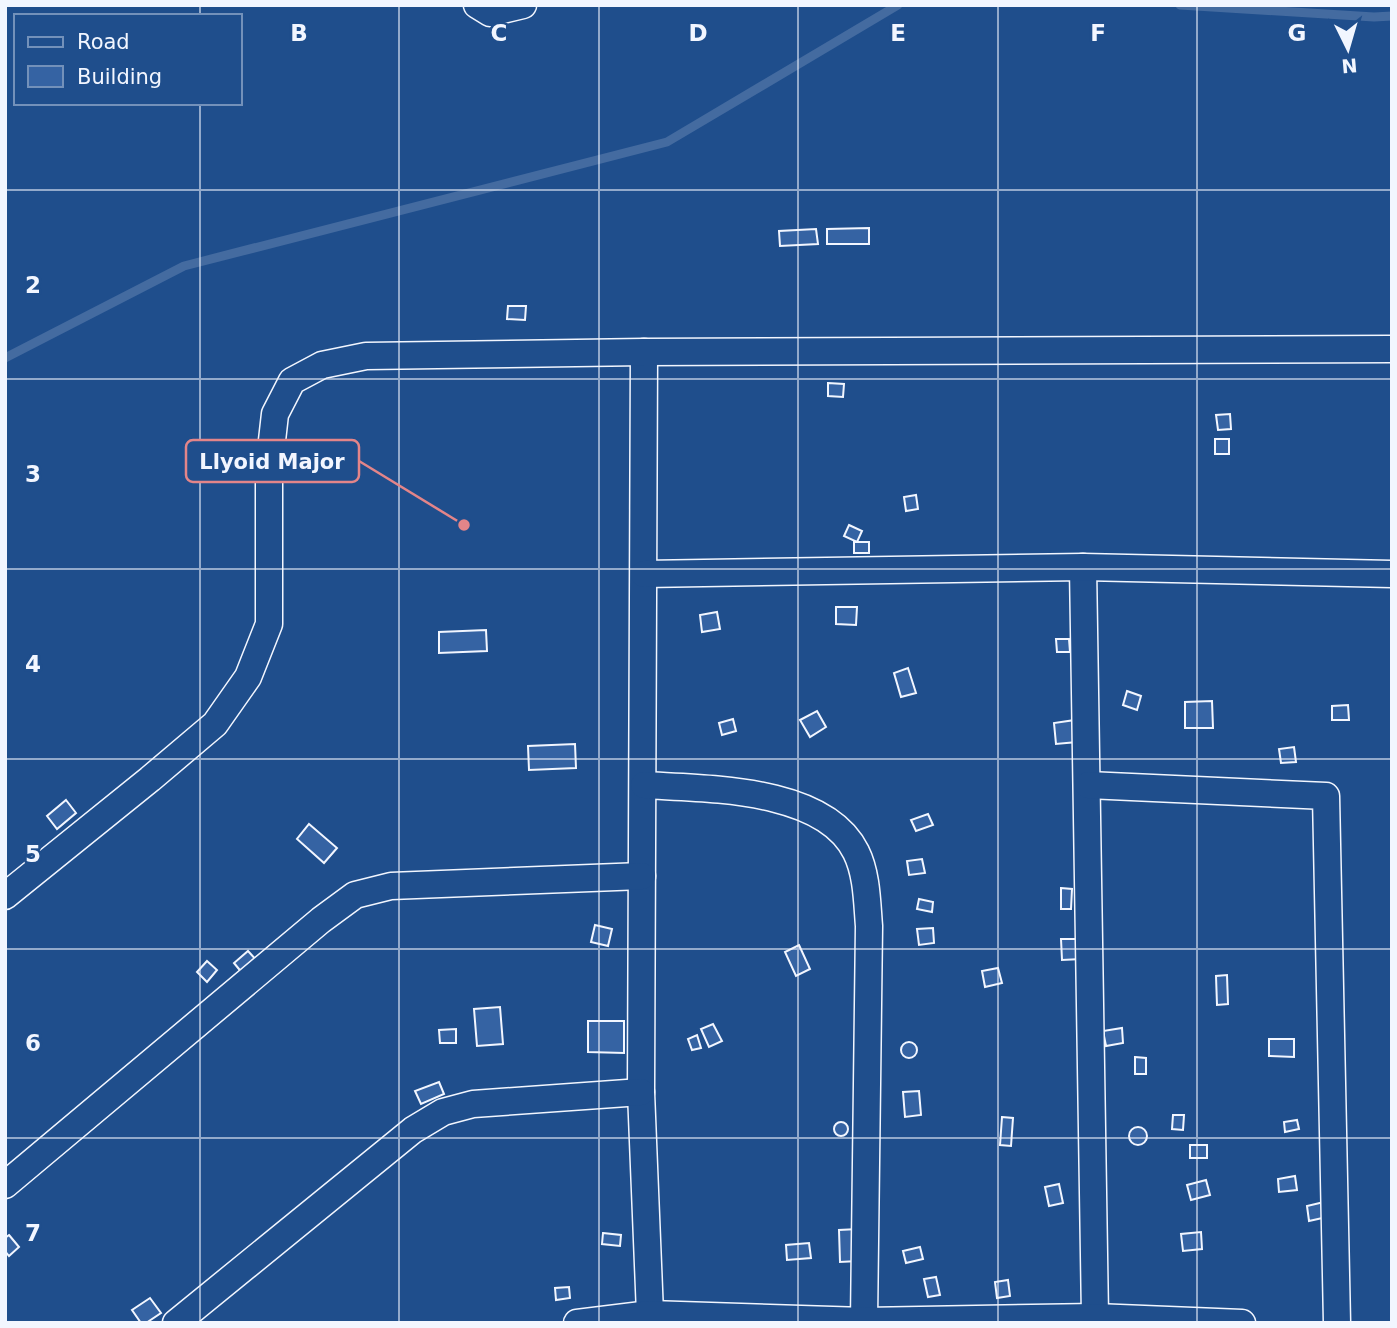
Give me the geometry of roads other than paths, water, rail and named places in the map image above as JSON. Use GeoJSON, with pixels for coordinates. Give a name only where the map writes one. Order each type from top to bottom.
{"type":"FeatureCollection","features":[{"type":"Feature","properties":{"kind":"street"},"geometry":{"type":"LineString","coordinates":[[477,5],[490,13],[523,5]]}},
{"type":"Feature","properties":{"kind":"street"},"geometry":{"type":"LineString","coordinates":[[5,896],[215,724],[248,677],[269,624],[270,467],[275,414],[292,381],[322,365],[366,356],[643,352],[1392,349]]}},
{"type":"Feature","properties":{"kind":"street"},"geometry":{"type":"LineString","coordinates":[[643,352],[644,785],[641,1092],[650,1314]]}},
{"type":"Feature","properties":{"kind":"street"},"geometry":{"type":"LineString","coordinates":[[644,574],[1083,567],[1392,574]]}},
{"type":"Feature","properties":{"kind":"street"},"geometry":{"type":"LineString","coordinates":[[1083,567],[1095,1317]]}},
{"type":"Feature","properties":{"kind":"street"},"geometry":{"type":"LineString","coordinates":[[644,785],[736,791],[778,799],[810,810],[839,830],[856,852],[864,878],[869,926],[864,1321]]}},
{"type":"Feature","properties":{"kind":"street"},"geometry":{"type":"LineString","coordinates":[[1088,785],[1326,796],[1337,1323]]}},
{"type":"Feature","properties":{"kind":"street"},"geometry":{"type":"LineString","coordinates":[[5,1185],[321,920],[355,895],[391,886],[642,876]]}},
{"type":"Feature","properties":{"kind":"street"},"geometry":{"type":"LineString","coordinates":[[176,1323],[413,1130],[443,1112],[473,1104],[641,1092]]}},
{"type":"Feature","properties":{"kind":"street"},"geometry":{"type":"LineString","coordinates":[[577,1323],[650,1314],[864,1321],[1095,1317],[1242,1323]]}},
{"type":"Feature","properties":{"kind":"waterway"},"geometry":{"type":"LineString","coordinates":[[5,358],[184,266],[667,142],[898,5]]}},
{"type":"Feature","properties":{"kind":"waterway"},"geometry":{"type":"LineString","coordinates":[[1180,5],[1392,16]]}},
{"type":"Feature","properties":{"kind":"place","name":"Llyoid Major"},"geometry":{"type":"Point","coordinates":[464,525]}}]}
